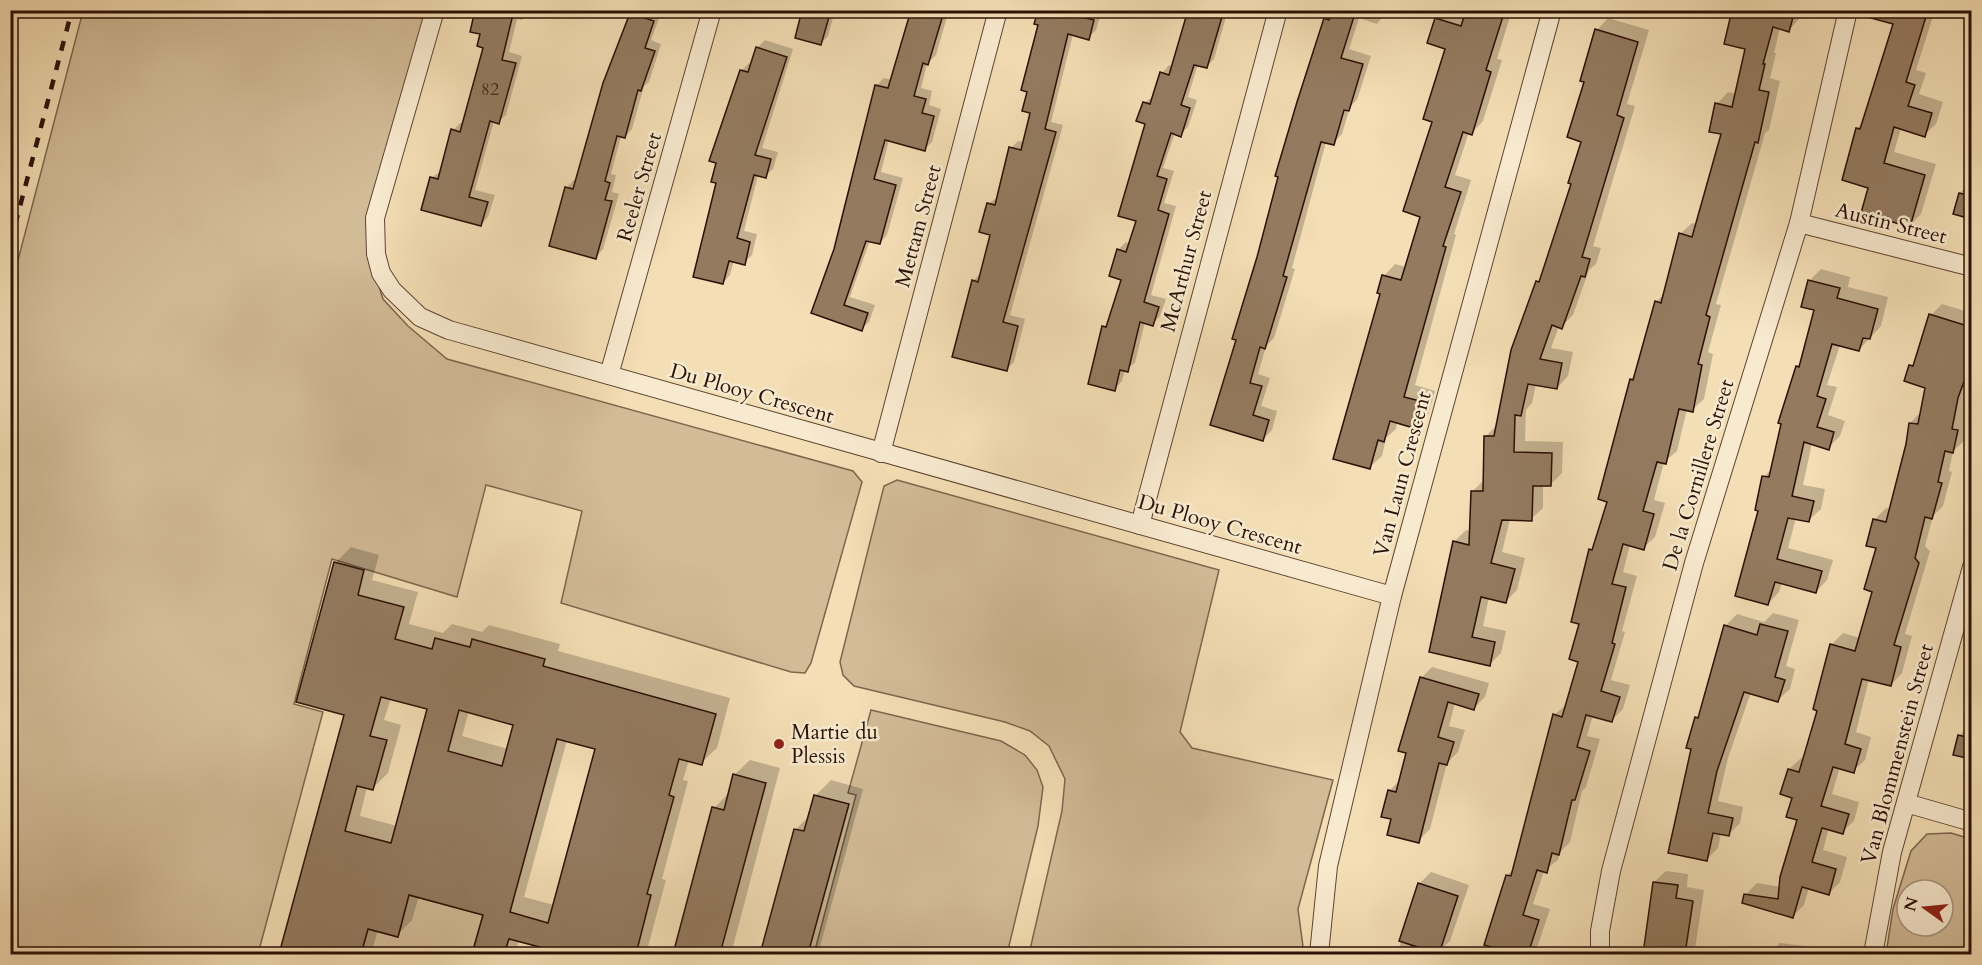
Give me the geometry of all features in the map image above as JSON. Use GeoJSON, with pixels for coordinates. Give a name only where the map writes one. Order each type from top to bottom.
{"type":"FeatureCollection","features":[{"type":"Feature","properties":{"kind":"street","name":"Du Plooy Crescent"},"geometry":{"type":"LineString","coordinates":[[435,10],[375,218],[376,254],[381,273],[392,290],[420,317],[449,330],[1392,596]]}},
{"type":"Feature","properties":{"kind":"street","name":"Reeler Street"},"geometry":{"type":"LineString","coordinates":[[609,375],[712,10]]}},
{"type":"Feature","properties":{"kind":"street","name":"Mettam Street"},"geometry":{"type":"LineString","coordinates":[[880,453],[998,10]]}},
{"type":"Feature","properties":{"kind":"street","name":"McArthur Street"},"geometry":{"type":"LineString","coordinates":[[1140,525],[1278,10]]}},
{"type":"Feature","properties":{"kind":"street","name":"Van Laun Crescent"},"geometry":{"type":"LineString","coordinates":[[1319,954],[1328,866],[1392,596],[1552,10]]}},
{"type":"Feature","properties":{"kind":"street","name":"De la Cornillere Street"},"geometry":{"type":"LineString","coordinates":[[1600,954],[1600,931],[1611,871],[1694,563],[1799,223],[1848,10]]}},
{"type":"Feature","properties":{"kind":"street","name":"Austin Street"},"geometry":{"type":"LineString","coordinates":[[1799,223],[1971,267]]}},
{"type":"Feature","properties":{"kind":"street","name":"Van Blommenstein Street"},"geometry":{"type":"LineString","coordinates":[[1873,954],[1892,852],[1971,567]]}},
{"type":"Feature","properties":{"kind":"street"},"geometry":{"type":"LineString","coordinates":[[1906,803],[1971,822]]}},
{"type":"Feature","properties":{"kind":"shaded area"},"geometry":{"type":"Polygon","coordinates":[[[83,11],[428,11],[372,265],[383,299],[408,326],[447,359],[853,471],[862,482],[811,663],[805,673],[791,672],[561,603],[582,511],[486,485],[457,597],[332,559],[294,704],[323,712],[258,954],[11,954],[11,287],[83,11]]]}},
{"type":"Feature","properties":{"kind":"shaded area"},"geometry":{"type":"Polygon","coordinates":[[[897,480],[1219,570],[1180,732],[1192,748],[1333,780],[1298,909],[1304,954],[1029,954],[1062,811],[1065,779],[1049,746],[1030,731],[1005,722],[854,686],[843,675],[840,662],[884,486],[897,480]]]}},
{"type":"Feature","properties":{"kind":"shaded area"},"geometry":{"type":"Polygon","coordinates":[[[871,710],[1001,741],[1025,755],[1037,770],[1043,787],[1038,826],[1007,954],[814,954],[856,795],[848,793],[871,710]]]}},
{"type":"Feature","properties":{"kind":"shaded area"},"geometry":{"type":"Polygon","coordinates":[[[1951,833],[1971,839],[1971,954],[1886,954],[1895,903],[1895,938],[1955,938],[1955,878],[1903,878],[1911,851],[1927,834],[1951,833]]]}},
{"type":"Feature","properties":{"kind":"shaded area"},"geometry":{"type":"Polygon","coordinates":[[[409,895],[483,915],[472,954],[361,954],[368,929],[398,937],[409,895]]]}},
{"type":"Feature","properties":{"kind":"building"},"geometry":{"type":"Polygon","coordinates":[[[475,10],[514,10],[502,60],[516,63],[499,124],[490,121],[469,197],[488,202],[481,226],[421,210],[430,177],[438,179],[451,129],[460,132],[483,48],[477,46],[480,34],[470,32],[475,10]]]}},
{"type":"Feature","properties":{"kind":"building"},"geometry":{"type":"Polygon","coordinates":[[[802,10],[831,10],[821,45],[795,38],[802,10]]]}},
{"type":"Feature","properties":{"kind":"building"},"geometry":{"type":"Polygon","coordinates":[[[911,10],[927,10],[943,15],[928,65],[923,63],[914,96],[926,99],[922,113],[934,116],[925,151],[885,140],[874,179],[896,185],[880,244],[866,241],[844,305],[868,313],[862,331],[811,313],[834,249],[875,85],[888,88],[911,10]]]}},
{"type":"Feature","properties":{"kind":"building"},"geometry":{"type":"Polygon","coordinates":[[[1038,10],[1076,10],[1074,15],[1094,20],[1089,40],[1068,34],[1045,129],[1056,132],[1003,322],[1018,326],[1007,371],[952,357],[972,280],[978,282],[990,235],[979,232],[987,203],[995,205],[1009,147],[1021,150],[1030,113],[1022,111],[1027,92],[1021,90],[1038,25],[1034,24],[1038,10]]]}},
{"type":"Feature","properties":{"kind":"building"},"geometry":{"type":"Polygon","coordinates":[[[1188,10],[1224,10],[1207,68],[1194,65],[1181,105],[1190,108],[1181,137],[1171,133],[1157,176],[1167,179],[1158,210],[1169,214],[1144,302],[1159,307],[1153,326],[1140,322],[1128,372],[1120,370],[1115,391],[1088,384],[1102,326],[1106,327],[1121,280],[1109,276],[1117,249],[1126,252],[1136,221],[1118,216],[1145,124],[1136,121],[1143,102],[1150,104],[1160,72],[1169,75],[1188,10]]]}},
{"type":"Feature","properties":{"kind":"building"},"geometry":{"type":"Polygon","coordinates":[[[1332,10],[1356,10],[1341,58],[1363,64],[1349,111],[1344,110],[1334,145],[1321,142],[1283,276],[1287,277],[1265,349],[1260,347],[1250,383],[1262,386],[1253,415],[1269,420],[1263,441],[1210,425],[1236,340],[1232,339],[1257,257],[1278,177],[1275,176],[1324,18],[1329,20],[1332,10]]]}},
{"type":"Feature","properties":{"kind":"building"},"geometry":{"type":"Polygon","coordinates":[[[1466,10],[1505,10],[1486,70],[1491,72],[1472,135],[1463,132],[1445,187],[1461,192],[1443,246],[1446,247],[1404,397],[1424,402],[1417,429],[1390,421],[1384,442],[1378,440],[1370,469],[1333,459],[1380,294],[1377,293],[1382,275],[1401,280],[1420,217],[1403,211],[1432,122],[1423,119],[1445,49],[1427,43],[1435,18],[1461,26],[1466,10]]]}},
{"type":"Feature","properties":{"kind":"building"},"geometry":{"type":"Polygon","coordinates":[[[1732,10],[1795,10],[1789,32],[1773,27],[1763,64],[1765,64],[1759,90],[1769,92],[1758,143],[1755,142],[1706,315],[1710,317],[1698,364],[1702,365],[1693,412],[1679,409],[1666,464],[1657,462],[1643,511],[1654,514],[1644,550],[1623,544],[1612,584],[1626,587],[1612,643],[1615,644],[1601,691],[1620,697],[1612,722],[1586,715],[1577,747],[1590,751],[1575,800],[1572,800],[1559,855],[1552,853],[1547,873],[1537,870],[1523,915],[1539,920],[1528,954],[1515,954],[1484,945],[1506,875],[1511,876],[1553,714],[1562,717],[1578,662],[1569,659],[1579,624],[1571,622],[1589,549],[1592,550],[1607,502],[1598,499],[1630,379],[1633,380],[1655,301],[1661,303],[1679,233],[1692,237],[1721,134],[1709,132],[1715,103],[1732,107],[1745,49],[1724,44],[1732,10]]]}},
{"type":"Feature","properties":{"kind":"building"},"geometry":{"type":"Polygon","coordinates":[[[1861,10],[1928,10],[1906,82],[1915,85],[1908,106],[1932,113],[1925,137],[1894,127],[1884,163],[1925,175],[1910,227],[1861,213],[1868,188],[1842,180],[1856,128],[1860,129],[1893,24],[1860,15],[1861,10]]]}},
{"type":"Feature","properties":{"kind":"building"},"geometry":{"type":"Polygon","coordinates":[[[630,13],[654,21],[645,48],[655,51],[641,91],[638,90],[625,138],[617,136],[605,181],[610,183],[605,200],[612,201],[596,259],[549,246],[565,187],[573,189],[603,83],[630,13]]]}},
{"type":"Feature","properties":{"kind":"building"},"geometry":{"type":"Polygon","coordinates":[[[1595,29],[1638,42],[1617,115],[1624,118],[1582,257],[1590,259],[1585,277],[1581,276],[1562,329],[1552,325],[1540,359],[1562,363],[1557,389],[1528,384],[1521,416],[1515,415],[1514,452],[1552,453],[1551,486],[1533,486],[1532,521],[1502,520],[1491,563],[1515,569],[1506,603],[1481,597],[1472,637],[1495,642],[1490,666],[1429,652],[1453,541],[1469,545],[1471,491],[1483,491],[1484,436],[1494,436],[1511,350],[1536,281],[1539,282],[1571,184],[1568,183],[1581,142],[1567,137],[1584,82],[1580,81],[1595,29]]]}},
{"type":"Feature","properties":{"kind":"building"},"geometry":{"type":"Polygon","coordinates":[[[756,47],[787,57],[755,155],[771,159],[766,178],[754,175],[737,238],[750,242],[745,265],[729,261],[723,284],[693,277],[716,183],[711,182],[716,163],[709,161],[740,70],[748,72],[756,47]]]}},
{"type":"Feature","properties":{"kind":"building"},"geometry":{"type":"Polygon","coordinates":[[[1959,193],[1971,196],[1971,219],[1953,214],[1959,193]]]}},
{"type":"Feature","properties":{"kind":"building"},"geometry":{"type":"Polygon","coordinates":[[[1808,280],[1840,288],[1837,298],[1878,309],[1870,339],[1863,338],[1859,351],[1832,344],[1817,396],[1826,399],[1817,427],[1834,432],[1829,450],[1804,442],[1792,496],[1814,501],[1809,522],[1788,518],[1777,559],[1822,571],[1816,593],[1775,582],[1768,605],[1735,596],[1758,511],[1755,510],[1762,476],[1769,477],[1781,424],[1778,423],[1796,366],[1799,367],[1814,310],[1801,307],[1808,280]]]}},
{"type":"Feature","properties":{"kind":"building"},"geometry":{"type":"Polygon","coordinates":[[[1929,314],[1971,327],[1971,362],[1958,398],[1952,429],[1958,430],[1953,453],[1945,451],[1938,482],[1942,483],[1932,519],[1925,517],[1915,558],[1919,563],[1894,645],[1901,647],[1891,686],[1862,679],[1845,744],[1861,749],[1854,773],[1833,767],[1821,806],[1849,814],[1843,834],[1822,828],[1812,862],[1836,869],[1829,895],[1802,887],[1793,918],[1742,903],[1744,894],[1778,899],[1780,877],[1797,820],[1786,817],[1792,798],[1780,794],[1788,769],[1799,772],[1817,711],[1813,709],[1830,644],[1855,651],[1872,592],[1864,589],[1876,548],[1866,546],[1873,519],[1886,522],[1906,444],[1909,423],[1918,424],[1925,388],[1904,381],[1909,365],[1913,366],[1929,314]]]}},
{"type":"Feature","properties":{"kind":"building"},"geometry":{"type":"Polygon","coordinates":[[[334,562],[364,570],[358,595],[404,607],[395,639],[432,649],[435,638],[470,647],[472,639],[545,659],[543,666],[716,714],[702,765],[679,759],[669,795],[674,797],[647,894],[651,895],[636,954],[566,954],[509,939],[504,954],[472,954],[483,915],[409,895],[398,937],[368,929],[361,954],[279,954],[344,715],[296,702],[334,562]],[[381,697],[370,736],[387,740],[373,790],[357,786],[345,831],[391,843],[427,709],[381,697]],[[459,710],[448,751],[502,766],[513,725],[459,710]],[[557,739],[510,912],[548,923],[595,749],[557,739]]]}},
{"type":"Feature","properties":{"kind":"building"},"geometry":{"type":"Polygon","coordinates":[[[1760,624],[1788,631],[1775,677],[1785,680],[1778,702],[1744,692],[1717,771],[1708,813],[1733,818],[1729,836],[1713,833],[1707,861],[1668,853],[1691,749],[1686,748],[1695,717],[1698,718],[1724,625],[1757,635],[1760,624]]]}},
{"type":"Feature","properties":{"kind":"building"},"geometry":{"type":"Polygon","coordinates":[[[1420,677],[1479,694],[1474,710],[1448,702],[1438,737],[1454,742],[1447,765],[1439,763],[1419,843],[1387,835],[1391,819],[1381,817],[1388,790],[1396,792],[1406,753],[1398,751],[1420,677]]]}},
{"type":"Feature","properties":{"kind":"building"},"geometry":{"type":"Polygon","coordinates":[[[1958,735],[1971,738],[1971,759],[1953,755],[1958,735]]]}},
{"type":"Feature","properties":{"kind":"building"},"geometry":{"type":"Polygon","coordinates":[[[733,774],[766,783],[720,954],[673,954],[712,807],[724,810],[733,774]]]}},
{"type":"Feature","properties":{"kind":"building"},"geometry":{"type":"Polygon","coordinates":[[[814,795],[849,804],[808,954],[760,954],[794,829],[804,831],[814,795]]]}},
{"type":"Feature","properties":{"kind":"building"},"geometry":{"type":"Polygon","coordinates":[[[1653,882],[1678,885],[1676,898],[1693,901],[1685,954],[1643,954],[1653,882]]]}},
{"type":"Feature","properties":{"kind":"building"},"geometry":{"type":"Polygon","coordinates":[[[1418,883],[1458,896],[1439,954],[1399,941],[1418,883]]]}},
{"type":"Feature","properties":{"kind":"railway"},"geometry":{"type":"LineString","coordinates":[[10,244],[72,10]]}},
{"type":"Feature","properties":{"kind":"place","name":"Martie du Plessis"},"geometry":{"type":"Point","coordinates":[779,744]}}]}
